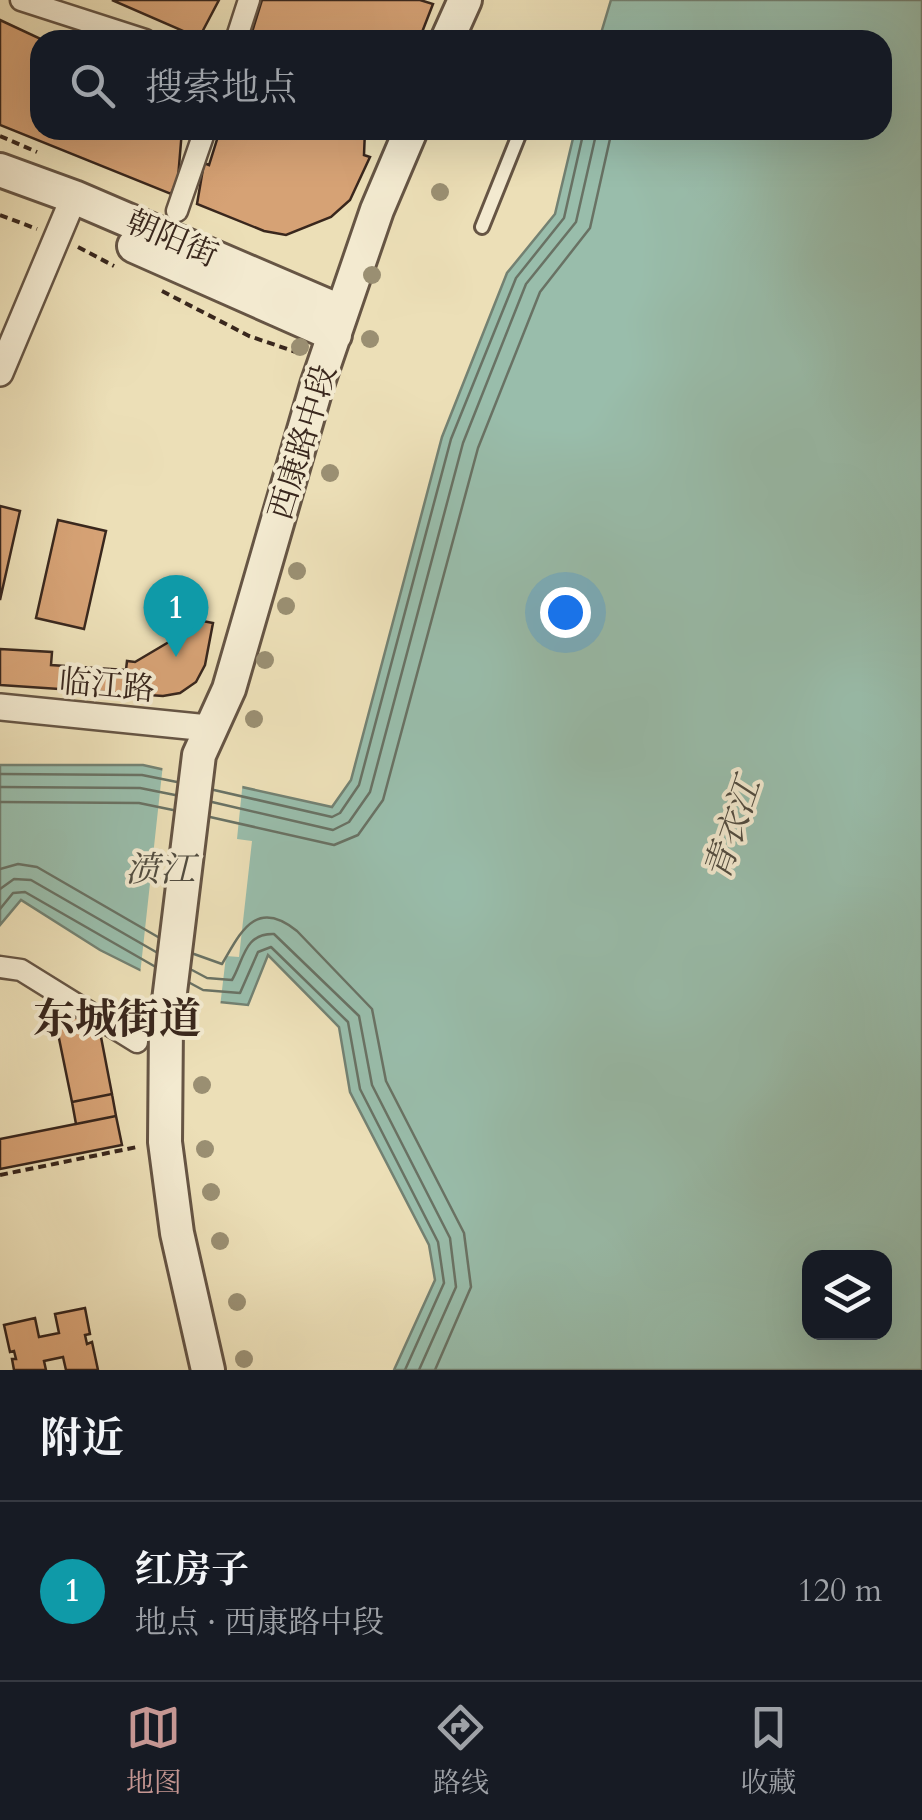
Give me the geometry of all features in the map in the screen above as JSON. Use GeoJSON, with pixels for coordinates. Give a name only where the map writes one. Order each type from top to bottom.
{"type":"FeatureCollection","features":[{"type":"Feature","properties":{"kind":"street"},"geometry":{"type":"LineString","coordinates":[[21,0],[113,30]]}},
{"type":"Feature","properties":{"kind":"street"},"geometry":{"type":"LineString","coordinates":[[239,30],[249,0]]}},
{"type":"Feature","properties":{"kind":"street"},"geometry":{"type":"LineString","coordinates":[[454,30],[465,0]]}},
{"type":"Feature","properties":{"kind":"street"},"geometry":{"type":"LineString","coordinates":[[177,211],[202,140]]}},
{"type":"Feature","properties":{"kind":"street","name":"西康路中段"},"geometry":{"type":"LineString","coordinates":[[203,742],[229,689],[338,324],[407,140]]}},
{"type":"Feature","properties":{"kind":"street","name":"朝阳街"},"geometry":{"type":"LineString","coordinates":[[0,170],[70,206],[338,324]]}},
{"type":"Feature","properties":{"kind":"street","name":"朝阳街"},"geometry":{"type":"LineString","coordinates":[[0,191],[70,206]]}},
{"type":"Feature","properties":{"kind":"street"},"geometry":{"type":"LineString","coordinates":[[0,373],[70,206]]}},
{"type":"Feature","properties":{"kind":"street","name":"临江路"},"geometry":{"type":"LineString","coordinates":[[0,707],[203,742]]}},
{"type":"Feature","properties":{"kind":"street"},"geometry":{"type":"LineString","coordinates":[[203,742],[166,1025],[165,1142],[177,1233],[208,1370]]}},
{"type":"Feature","properties":{"kind":"street"},"geometry":{"type":"LineString","coordinates":[[0,968],[21,970],[136,1042]]}},
{"type":"Feature","properties":{"kind":"lane"},"geometry":{"type":"LineString","coordinates":[[482,228],[517,140]]}},
{"type":"Feature","properties":{"kind":"path"},"geometry":{"type":"LineString","coordinates":[[0,1175],[165,1142]]}},
{"type":"Feature","properties":{"kind":"water"},"geometry":{"type":"Polygon","coordinates":[[[611,0],[922,0],[922,1370],[394,1370],[435,1280],[429,1245],[350,1092],[339,1027],[268,955],[248,1005],[200,1000],[100,950],[21,900],[0,925],[0,765],[143,765],[332,807],[351,780],[442,437],[507,273],[555,214],[573,140],[892,140],[892,30],[602,30],[611,0]]]}},
{"type":"Feature","properties":{"kind":"pier"},"geometry":{"type":"Polygon","coordinates":[[[163,764],[243,780],[237,839],[252,841],[239,957],[226,956],[220,1007],[198,1004],[140,975],[163,764]]]}},
{"type":"Feature","properties":{"kind":"building"},"geometry":{"type":"Polygon","coordinates":[[[112,0],[219,0],[203,30],[181,30],[112,0]]]}},
{"type":"Feature","properties":{"kind":"building"},"geometry":{"type":"Polygon","coordinates":[[[262,0],[420,0],[433,4],[423,30],[253,30],[262,0]]]}},
{"type":"Feature","properties":{"kind":"building"},"geometry":{"type":"Polygon","coordinates":[[[0,20],[30,34],[30,137],[0,125],[0,20]]]}},
{"type":"Feature","properties":{"kind":"building"},"geometry":{"type":"Polygon","coordinates":[[[37,140],[181,140],[178,178],[171,194],[37,140]]]}},
{"type":"Feature","properties":{"kind":"building"},"geometry":{"type":"Polygon","coordinates":[[[217,140],[365,140],[364,155],[370,157],[350,200],[331,217],[286,235],[264,231],[197,204],[204,163],[209,165],[217,140]]]}},
{"type":"Feature","properties":{"kind":"building"},"geometry":{"type":"Polygon","coordinates":[[[0,506],[20,511],[0,600],[0,506]]]}},
{"type":"Feature","properties":{"kind":"building"},"geometry":{"type":"Polygon","coordinates":[[[58,520],[106,531],[84,629],[36,618],[58,520]]]}},
{"type":"Feature","properties":{"kind":"building"},"geometry":{"type":"Polygon","coordinates":[[[187,618],[213,623],[205,665],[196,682],[180,693],[163,696],[0,685],[0,649],[52,652],[51,665],[126,670],[127,661],[135,662],[184,633],[187,618]]]}},
{"type":"Feature","properties":{"kind":"building"},"geometry":{"type":"Polygon","coordinates":[[[53,1009],[78,1018],[101,1037],[112,1094],[72,1102],[53,1009]]]}},
{"type":"Feature","properties":{"kind":"building"},"geometry":{"type":"Polygon","coordinates":[[[112,1094],[116,1116],[76,1124],[72,1102],[112,1094]]]}},
{"type":"Feature","properties":{"kind":"building"},"geometry":{"type":"Polygon","coordinates":[[[116,1116],[122,1145],[0,1169],[0,1139],[116,1116]]]}},
{"type":"Feature","properties":{"kind":"building"},"geometry":{"type":"Polygon","coordinates":[[[85,1308],[90,1334],[85,1335],[87,1344],[92,1342],[98,1370],[66,1370],[63,1357],[44,1361],[46,1370],[14,1370],[12,1359],[16,1359],[14,1351],[10,1352],[4,1325],[35,1318],[39,1337],[59,1333],[55,1314],[85,1308]]]}},
{"type":"Feature","properties":{"kind":"place","name":"红房子"},"geometry":{"type":"Point","coordinates":[176,657]}},
{"type":"Feature","properties":{"kind":"district","name":"东城街道"},"geometry":{"type":"Point","coordinates":[117,1018]}},
{"type":"Feature","properties":{"kind":"water label","name":"青衣江"},"geometry":{"type":"Point","coordinates":[732,829]}},
{"type":"Feature","properties":{"kind":"water label","name":"𣸣江"},"geometry":{"type":"Point","coordinates":[160,869]}}]}
